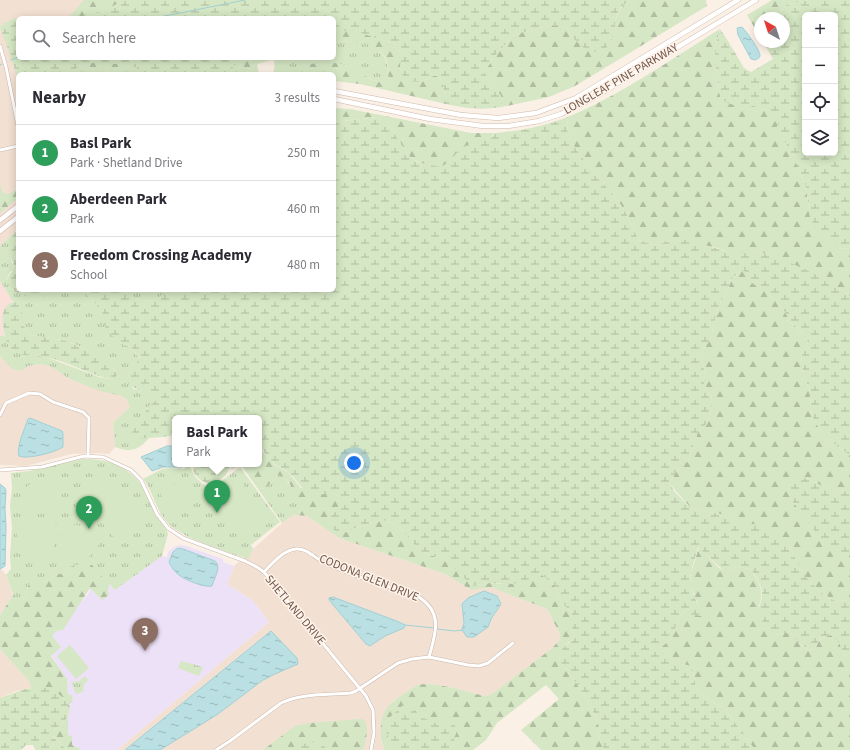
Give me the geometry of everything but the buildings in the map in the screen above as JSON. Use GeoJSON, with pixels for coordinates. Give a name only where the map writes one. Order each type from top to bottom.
{"type":"FeatureCollection","features":[{"type":"Feature","properties":{"kind":"main road","name":"LONGLEAF PINE PARKWAY"},"geometry":{"type":"LineString","coordinates":[[336,91],[461,115],[498,118],[536,113],[576,98],[738,0]]}},
{"type":"Feature","properties":{"kind":"main road","name":"LONGLEAF PINE PARKWAY"},"geometry":{"type":"LineString","coordinates":[[336,99],[430,119],[483,126],[508,126],[539,121],[561,114],[587,101],[756,0]]}},
{"type":"Feature","properties":{"kind":"main road"},"geometry":{"type":"LineString","coordinates":[[0,220],[16,208]]}},
{"type":"Feature","properties":{"kind":"main road"},"geometry":{"type":"LineString","coordinates":[[0,231],[16,219]]}},
{"type":"Feature","properties":{"kind":"street"},"geometry":{"type":"LineString","coordinates":[[0,46],[16,116]]}},
{"type":"Feature","properties":{"kind":"street"},"geometry":{"type":"LineString","coordinates":[[0,150],[16,146]]}},
{"type":"Feature","properties":{"kind":"street"},"geometry":{"type":"LineString","coordinates":[[0,415],[6,403],[29,393],[40,394],[54,402],[83,412],[89,418],[88,456]]}},
{"type":"Feature","properties":{"kind":"street","name":"SHETLAND DRIVE"},"geometry":{"type":"LineString","coordinates":[[0,470],[42,467],[84,456],[103,457],[131,470],[142,480],[157,514],[168,528],[183,538],[245,561],[264,572],[366,696],[373,710],[374,733],[371,750]]}},
{"type":"Feature","properties":{"kind":"street","name":"CODONA GLEN DRIVE"},"geometry":{"type":"LineString","coordinates":[[264,572],[282,555],[293,549],[301,549],[311,553],[321,561],[341,569],[419,596],[427,602],[436,619],[434,642],[430,657]]}},
{"type":"Feature","properties":{"kind":"street"},"geometry":{"type":"LineString","coordinates":[[216,750],[221,749],[281,703],[290,699],[301,696],[351,693],[398,663],[412,658],[430,657],[479,666],[488,663],[513,643]]}},
{"type":"Feature","properties":{"kind":"shaded area"},"geometry":{"type":"Polygon","coordinates":[[[0,0],[138,0],[153,16],[16,16],[16,60],[193,60],[204,72],[16,72],[16,232],[0,246],[0,0]]]}},
{"type":"Feature","properties":{"kind":"shaded area"},"geometry":{"type":"Polygon","coordinates":[[[0,281],[13,302],[9,303],[3,325],[4,335],[0,336],[0,281]]]}},
{"type":"Feature","properties":{"kind":"shaded area"},"geometry":{"type":"Polygon","coordinates":[[[0,356],[13,369],[21,371],[28,365],[40,364],[50,366],[68,378],[122,396],[127,400],[131,407],[113,423],[115,447],[109,454],[72,454],[26,466],[0,465],[0,356]],[[38,421],[24,433],[20,442],[54,451],[63,447],[62,431],[38,421]]]}},
{"type":"Feature","properties":{"kind":"shaded area"},"geometry":{"type":"Polygon","coordinates":[[[293,515],[307,516],[339,538],[445,574],[471,590],[493,587],[547,609],[560,634],[559,641],[551,649],[492,694],[485,696],[440,685],[423,684],[414,687],[393,701],[381,742],[385,750],[117,750],[269,622],[252,600],[227,584],[234,566],[293,515]]]}},
{"type":"Feature","properties":{"kind":"shaded area"},"geometry":{"type":"Polygon","coordinates":[[[180,545],[223,559],[223,562],[234,566],[227,584],[252,600],[269,622],[117,750],[81,750],[73,746],[68,735],[69,704],[73,700],[72,695],[68,695],[67,679],[51,655],[61,647],[51,636],[88,594],[91,588],[102,600],[108,593],[110,584],[115,590],[162,556],[167,557],[168,552],[174,547],[180,545]]]}},
{"type":"Feature","properties":{"kind":"shaded area"},"geometry":{"type":"Polygon","coordinates":[[[0,569],[2,569],[6,575],[13,595],[0,615],[0,569]]]}},
{"type":"Feature","properties":{"kind":"shaded area"},"geometry":{"type":"Polygon","coordinates":[[[0,649],[29,681],[31,688],[16,691],[0,698],[0,649]]]}},
{"type":"Feature","properties":{"kind":"green space"},"geometry":{"type":"Polygon","coordinates":[[[84,0],[124,0],[97,13],[86,16],[70,16],[84,0]]]}},
{"type":"Feature","properties":{"kind":"green space"},"geometry":{"type":"Polygon","coordinates":[[[124,0],[634,0],[621,8],[616,20],[612,39],[606,48],[599,52],[586,50],[573,38],[566,28],[552,25],[514,35],[498,52],[484,72],[501,96],[502,107],[481,109],[446,104],[443,83],[438,76],[433,76],[421,82],[408,81],[400,73],[401,57],[398,45],[351,30],[336,32],[336,16],[81,16],[99,12],[124,0]]]}},
{"type":"Feature","properties":{"kind":"green space"},"geometry":{"type":"Polygon","coordinates":[[[634,0],[706,0],[707,6],[575,86],[549,97],[502,107],[501,96],[484,72],[498,52],[514,35],[552,25],[566,28],[573,38],[613,32],[621,8],[634,0]]]}},
{"type":"Feature","properties":{"kind":"green space"},"geometry":{"type":"Polygon","coordinates":[[[772,0],[808,0],[786,5],[780,12],[754,12],[754,27],[747,15],[772,0]]]}},
{"type":"Feature","properties":{"kind":"green space"},"geometry":{"type":"Polygon","coordinates":[[[808,0],[850,0],[850,249],[837,248],[819,234],[810,217],[806,187],[799,169],[777,126],[782,111],[767,111],[753,106],[745,109],[725,102],[720,96],[715,48],[720,29],[744,68],[751,72],[773,59],[767,48],[790,48],[790,12],[780,12],[786,5],[808,0]]]}},
{"type":"Feature","properties":{"kind":"green space"},"geometry":{"type":"Polygon","coordinates":[[[16,18],[16,60],[242,60],[234,66],[231,72],[139,72],[131,62],[117,64],[93,63],[83,65],[73,70],[16,72],[16,74],[0,27],[4,23],[16,18]]]}},
{"type":"Feature","properties":{"kind":"green space"},"geometry":{"type":"Polygon","coordinates":[[[350,29],[398,45],[401,57],[400,73],[421,82],[433,76],[438,76],[443,83],[446,104],[360,84],[336,81],[336,72],[289,72],[305,65],[327,62],[347,66],[377,82],[388,81],[386,59],[381,51],[374,46],[365,43],[336,42],[336,32],[350,29]]]}},
{"type":"Feature","properties":{"kind":"green space"},"geometry":{"type":"Polygon","coordinates":[[[720,29],[716,44],[716,68],[720,96],[725,102],[753,106],[767,111],[782,111],[799,169],[806,187],[810,217],[837,248],[850,249],[850,297],[844,291],[771,254],[729,252],[714,247],[673,240],[656,245],[639,241],[626,213],[619,202],[586,163],[574,146],[567,130],[568,117],[627,87],[720,29]]]}},
{"type":"Feature","properties":{"kind":"green space"},"geometry":{"type":"Polygon","coordinates":[[[353,41],[370,44],[377,48],[386,60],[388,81],[378,82],[367,77],[306,65],[289,72],[273,72],[275,66],[274,61],[272,60],[336,60],[336,42],[353,41]]]}},
{"type":"Feature","properties":{"kind":"green space"},"geometry":{"type":"Polygon","coordinates":[[[242,60],[260,60],[247,72],[231,72],[234,66],[242,60]]]}},
{"type":"Feature","properties":{"kind":"green space"},"geometry":{"type":"Polygon","coordinates":[[[260,60],[272,60],[257,64],[259,72],[247,72],[260,60]]]}},
{"type":"Feature","properties":{"kind":"green space"},"geometry":{"type":"Polygon","coordinates":[[[93,62],[117,64],[131,62],[139,72],[46,72],[52,70],[73,70],[93,62]]]}},
{"type":"Feature","properties":{"kind":"green space"},"geometry":{"type":"Polygon","coordinates":[[[336,108],[350,109],[471,133],[495,133],[488,138],[459,151],[446,165],[440,167],[432,166],[420,163],[410,157],[384,118],[378,117],[336,122],[336,108]]]}},
{"type":"Feature","properties":{"kind":"green space"},"geometry":{"type":"Polygon","coordinates":[[[378,117],[384,118],[410,157],[417,162],[441,167],[467,145],[493,136],[495,133],[532,128],[568,117],[567,130],[574,146],[586,163],[619,202],[626,213],[639,241],[656,245],[673,240],[688,240],[729,252],[771,254],[822,277],[844,291],[850,297],[850,455],[828,438],[818,426],[812,415],[810,393],[802,363],[802,354],[808,343],[806,337],[792,323],[778,302],[752,283],[750,274],[742,270],[731,279],[717,310],[710,340],[701,353],[705,375],[704,385],[712,398],[711,410],[706,424],[698,432],[688,461],[677,471],[669,483],[675,492],[690,507],[721,514],[738,524],[753,524],[776,534],[789,545],[806,577],[819,591],[835,601],[850,600],[850,657],[843,654],[840,644],[831,635],[820,640],[815,650],[804,647],[798,643],[791,633],[776,635],[772,633],[763,623],[759,610],[762,593],[759,582],[751,570],[738,566],[725,572],[698,547],[691,571],[690,581],[701,616],[689,614],[686,610],[679,617],[671,639],[660,648],[674,659],[690,666],[693,672],[696,687],[701,695],[725,709],[755,750],[605,750],[600,742],[596,718],[592,710],[579,688],[559,660],[562,649],[575,638],[572,628],[572,613],[561,602],[556,587],[542,575],[513,584],[489,583],[473,586],[442,557],[436,557],[420,551],[402,530],[390,522],[382,520],[343,533],[334,530],[329,522],[332,514],[340,508],[338,496],[331,494],[311,494],[287,472],[270,460],[262,446],[262,415],[172,415],[172,436],[133,439],[132,430],[150,405],[158,399],[128,383],[128,376],[140,358],[131,347],[122,344],[109,333],[103,323],[103,314],[84,292],[125,292],[135,299],[150,301],[163,295],[185,292],[336,292],[336,122],[378,117]]]}},
{"type":"Feature","properties":{"kind":"green space"},"geometry":{"type":"Polygon","coordinates":[[[0,184],[3,193],[9,194],[16,190],[16,200],[0,213],[0,184]]]}},
{"type":"Feature","properties":{"kind":"green space"},"geometry":{"type":"Polygon","coordinates":[[[16,232],[16,292],[49,292],[41,298],[30,297],[17,293],[5,282],[14,268],[10,257],[14,241],[12,235],[16,232]]]}},
{"type":"Feature","properties":{"kind":"green space"},"geometry":{"type":"Polygon","coordinates":[[[12,235],[14,241],[10,257],[14,269],[10,272],[5,282],[12,290],[41,298],[49,292],[84,292],[103,314],[103,323],[122,344],[131,347],[140,359],[128,376],[133,389],[147,393],[159,399],[150,405],[132,430],[150,437],[142,445],[130,450],[115,447],[113,423],[130,407],[127,400],[122,396],[100,391],[68,378],[50,366],[40,364],[28,366],[21,371],[12,369],[0,356],[0,336],[4,335],[11,350],[17,353],[46,357],[99,377],[113,380],[116,371],[84,348],[62,340],[31,335],[22,324],[22,309],[17,302],[13,302],[0,281],[0,246],[12,235]]]}},
{"type":"Feature","properties":{"kind":"green space"},"geometry":{"type":"Polygon","coordinates":[[[742,270],[750,273],[767,293],[778,302],[792,323],[806,337],[808,343],[802,354],[802,363],[810,393],[812,415],[818,426],[828,438],[850,455],[850,494],[844,491],[824,487],[806,478],[790,486],[790,498],[809,522],[844,557],[850,555],[850,600],[835,601],[819,591],[806,577],[789,545],[753,524],[738,524],[721,514],[690,507],[669,483],[677,471],[688,461],[698,432],[706,424],[711,410],[712,398],[704,385],[705,375],[701,353],[710,340],[717,310],[731,279],[742,270]]]}},
{"type":"Feature","properties":{"kind":"green space"},"geometry":{"type":"Polygon","coordinates":[[[125,292],[185,292],[163,295],[150,301],[135,299],[125,292]]]}},
{"type":"Feature","properties":{"kind":"green space"},"geometry":{"type":"Polygon","coordinates":[[[17,302],[22,309],[22,324],[31,335],[62,340],[76,345],[109,364],[117,375],[113,380],[55,359],[42,356],[29,356],[13,351],[10,348],[6,338],[3,325],[3,314],[9,303],[17,302]]]}},
{"type":"Feature","properties":{"kind":"green space"},"geometry":{"type":"Polygon","coordinates":[[[262,450],[275,465],[289,473],[301,488],[338,496],[340,509],[332,514],[343,533],[382,520],[390,522],[402,530],[420,551],[436,557],[442,557],[459,571],[473,586],[489,583],[500,584],[542,575],[556,587],[561,602],[572,613],[572,628],[575,638],[567,644],[559,660],[579,688],[592,710],[597,722],[600,742],[605,750],[541,750],[521,730],[559,699],[546,685],[497,723],[486,740],[473,750],[385,750],[381,736],[381,723],[384,713],[391,704],[416,686],[421,684],[432,684],[485,696],[492,694],[551,649],[559,641],[560,634],[547,609],[493,587],[471,590],[445,574],[339,538],[307,516],[293,515],[303,508],[290,498],[291,486],[285,477],[277,475],[266,488],[258,489],[243,467],[262,467],[262,450]]]}},
{"type":"Feature","properties":{"kind":"green space"},"geometry":{"type":"Polygon","coordinates":[[[82,459],[110,462],[126,470],[139,482],[145,490],[155,513],[168,534],[162,556],[115,590],[110,584],[109,585],[82,564],[69,567],[65,573],[54,575],[44,582],[29,584],[23,600],[17,600],[15,599],[6,575],[11,569],[11,473],[29,471],[82,459]]]}},
{"type":"Feature","properties":{"kind":"green space"},"geometry":{"type":"Polygon","coordinates":[[[186,467],[190,467],[196,478],[210,490],[240,467],[280,522],[251,545],[253,549],[248,559],[215,548],[181,533],[165,520],[143,479],[162,469],[184,469],[186,467]]]}},
{"type":"Feature","properties":{"kind":"green space"},"geometry":{"type":"Polygon","coordinates":[[[194,467],[230,467],[226,475],[213,485],[198,478],[193,471],[194,467]]]}},
{"type":"Feature","properties":{"kind":"green space"},"geometry":{"type":"Polygon","coordinates":[[[277,475],[285,477],[303,508],[282,523],[258,489],[266,488],[277,475]]]}},
{"type":"Feature","properties":{"kind":"green space"},"geometry":{"type":"Polygon","coordinates":[[[46,476],[61,476],[57,513],[54,515],[17,512],[19,499],[25,489],[34,481],[46,476]]]}},
{"type":"Feature","properties":{"kind":"green space"},"geometry":{"type":"Polygon","coordinates":[[[110,476],[145,520],[116,540],[81,496],[110,476]]]}},
{"type":"Feature","properties":{"kind":"green space"},"geometry":{"type":"Polygon","coordinates":[[[237,476],[270,522],[243,542],[210,496],[237,476]]]}},
{"type":"Feature","properties":{"kind":"green space"},"geometry":{"type":"Polygon","coordinates":[[[806,478],[824,487],[844,491],[850,494],[850,555],[844,557],[833,551],[824,543],[790,498],[790,486],[797,479],[806,478]]]}},
{"type":"Feature","properties":{"kind":"green space"},"geometry":{"type":"Polygon","coordinates":[[[172,483],[186,488],[197,500],[172,512],[169,511],[157,487],[172,483]]]}},
{"type":"Feature","properties":{"kind":"green space"},"geometry":{"type":"Polygon","coordinates":[[[16,519],[54,522],[56,525],[52,563],[35,559],[24,550],[17,536],[16,519]]]}},
{"type":"Feature","properties":{"kind":"green space"},"geometry":{"type":"Polygon","coordinates":[[[66,524],[103,528],[99,545],[90,556],[76,562],[59,563],[63,526],[66,524]]]}},
{"type":"Feature","properties":{"kind":"green space"},"geometry":{"type":"Polygon","coordinates":[[[699,547],[719,568],[727,572],[738,566],[751,570],[761,591],[759,606],[776,635],[791,633],[801,645],[807,649],[815,650],[820,640],[831,635],[840,644],[843,654],[850,657],[850,750],[755,750],[725,709],[701,695],[696,687],[693,672],[690,666],[674,659],[660,648],[671,639],[679,617],[686,610],[698,604],[690,584],[691,573],[699,547]]]}},
{"type":"Feature","properties":{"kind":"green space"},"geometry":{"type":"Polygon","coordinates":[[[82,564],[92,565],[109,585],[109,595],[102,600],[90,588],[63,630],[57,631],[52,636],[61,647],[51,656],[67,679],[68,694],[72,695],[73,700],[69,704],[68,735],[72,736],[73,746],[81,750],[67,750],[53,736],[53,732],[66,719],[68,703],[61,696],[52,691],[42,688],[31,688],[29,681],[0,649],[0,615],[13,595],[17,600],[23,600],[31,582],[44,582],[54,575],[65,573],[69,567],[82,564]]]}},
{"type":"Feature","properties":{"kind":"green space"},"geometry":{"type":"Polygon","coordinates":[[[70,645],[89,668],[76,679],[57,656],[70,645]]]}},
{"type":"Feature","properties":{"kind":"green space"},"geometry":{"type":"Polygon","coordinates":[[[181,661],[203,667],[199,676],[178,668],[181,661]]]}},
{"type":"Feature","properties":{"kind":"green space"},"geometry":{"type":"Polygon","coordinates":[[[85,676],[88,680],[84,684],[83,692],[76,694],[71,682],[79,681],[85,676]]]}},
{"type":"Feature","properties":{"kind":"green space"},"geometry":{"type":"Polygon","coordinates":[[[41,687],[56,692],[68,703],[66,719],[53,732],[53,737],[67,750],[35,750],[33,745],[26,745],[21,750],[0,750],[0,698],[25,689],[41,687]]]}},
{"type":"Feature","properties":{"kind":"green space"},"geometry":{"type":"Polygon","coordinates":[[[403,705],[413,708],[421,717],[435,723],[452,720],[457,730],[451,750],[392,750],[385,727],[391,716],[403,705]]]}},
{"type":"Feature","properties":{"kind":"green space"},"geometry":{"type":"Polygon","coordinates":[[[363,719],[365,721],[367,727],[366,740],[363,750],[328,750],[321,743],[295,750],[263,750],[295,726],[309,723],[363,719]]]}},
{"type":"Feature","properties":{"kind":"green space"},"geometry":{"type":"Polygon","coordinates":[[[312,742],[321,743],[328,750],[295,750],[304,744],[312,742]]]}},
{"type":"Feature","properties":{"kind":"water"},"geometry":{"type":"Polygon","coordinates":[[[742,27],[747,33],[754,43],[754,48],[757,48],[760,53],[760,57],[755,60],[751,59],[738,35],[737,28],[742,27]]]}},
{"type":"Feature","properties":{"kind":"water"},"geometry":{"type":"Polygon","coordinates":[[[30,418],[62,431],[63,447],[41,455],[28,457],[19,456],[18,452],[23,432],[28,419],[30,418]]]}},
{"type":"Feature","properties":{"kind":"water"},"geometry":{"type":"Polygon","coordinates":[[[167,446],[172,446],[172,467],[163,467],[152,471],[141,457],[167,446]]]}},
{"type":"Feature","properties":{"kind":"water"},"geometry":{"type":"Polygon","coordinates":[[[0,484],[6,491],[6,527],[5,566],[0,569],[0,484]]]}},
{"type":"Feature","properties":{"kind":"water"},"geometry":{"type":"Polygon","coordinates":[[[178,548],[217,563],[218,569],[212,586],[200,585],[190,581],[175,571],[169,562],[173,552],[178,548]]]}},
{"type":"Feature","properties":{"kind":"water"},"geometry":{"type":"Polygon","coordinates":[[[484,591],[497,596],[501,604],[491,619],[488,627],[474,637],[467,637],[462,630],[464,623],[462,604],[468,598],[484,591]]]}},
{"type":"Feature","properties":{"kind":"water"},"geometry":{"type":"Polygon","coordinates":[[[333,597],[399,622],[405,625],[404,628],[385,636],[370,646],[366,644],[329,600],[329,598],[333,597]]]}},
{"type":"Feature","properties":{"kind":"water"},"geometry":{"type":"Polygon","coordinates":[[[271,631],[297,658],[298,664],[263,680],[218,714],[160,750],[125,750],[271,631]]]}},
{"type":"Feature","properties":{"kind":"waterway"},"geometry":{"type":"LineString","coordinates":[[165,16],[245,0]]}},
{"type":"Feature","properties":{"kind":"waterway"},"geometry":{"type":"LineString","coordinates":[[11,60],[16,58]]}},
{"type":"Feature","properties":{"kind":"waterway"},"geometry":{"type":"LineString","coordinates":[[405,625],[434,628]]}},
{"type":"Feature","properties":{"kind":"waterway"},"geometry":{"type":"LineString","coordinates":[[437,629],[455,631],[462,630]]}},
{"type":"Feature","properties":{"kind":"place","name":"Basl Park"},"geometry":{"type":"Point","coordinates":[217,513]}},
{"type":"Feature","properties":{"kind":"place","name":"Aberdeen Park"},"geometry":{"type":"Point","coordinates":[89,529]}},
{"type":"Feature","properties":{"kind":"place","name":"Freedom Crossing Academy"},"geometry":{"type":"Point","coordinates":[145,651]}}]}
